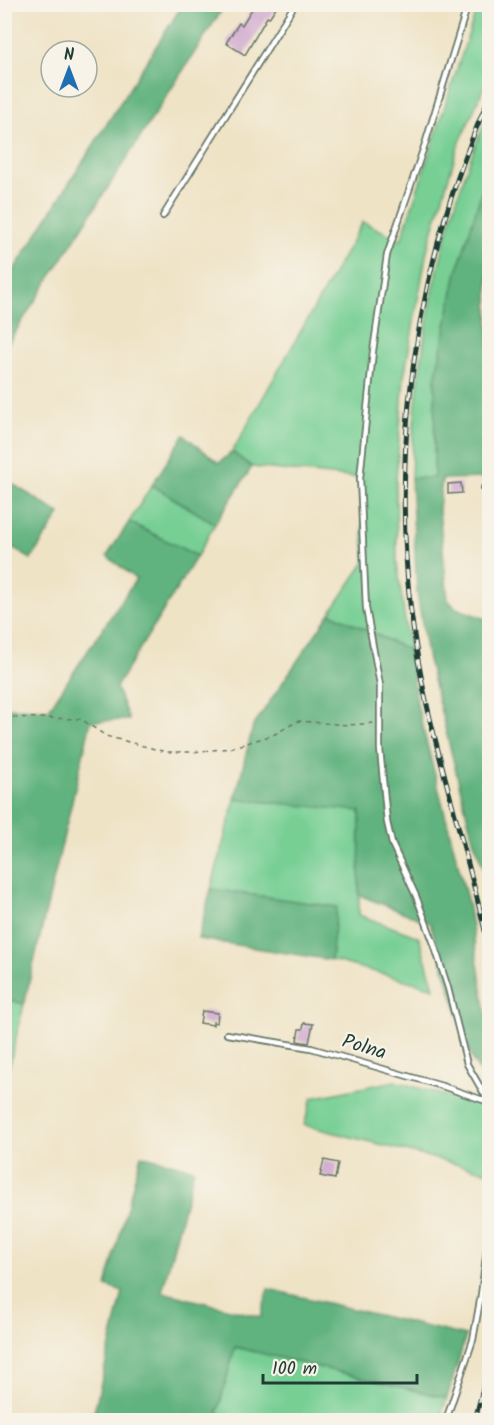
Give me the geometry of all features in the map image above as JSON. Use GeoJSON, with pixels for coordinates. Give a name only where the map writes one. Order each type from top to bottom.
{"type":"FeatureCollection","features":[{"type":"Feature","properties":{"kind":"lane"},"geometry":{"type":"LineString","coordinates":[[163,216],[295,4]]}},
{"type":"Feature","properties":{"kind":"lane"},"geometry":{"type":"LineString","coordinates":[[468,4],[426,141],[387,255],[373,351],[360,478],[366,608],[381,685],[380,749],[384,798],[392,844],[434,941],[467,1064],[489,1103]]}},
{"type":"Feature","properties":{"kind":"lane","name":"Polna"},"geometry":{"type":"LineString","coordinates":[[227,1034],[312,1048],[442,1086],[489,1103]]}},
{"type":"Feature","properties":{"kind":"lane"},"geometry":{"type":"LineString","coordinates":[[446,1420],[473,1340],[482,1295],[489,1226]]}},
{"type":"Feature","properties":{"kind":"path"},"geometry":{"type":"LineString","coordinates":[[4,717],[81,720],[106,736],[166,752],[230,748],[273,735],[298,721],[349,725],[380,722]]}},
{"type":"Feature","properties":{"kind":"green space"},"geometry":{"type":"Polygon","coordinates":[[[183,4],[225,5],[5,348],[5,284],[183,4]]]}},
{"type":"Feature","properties":{"kind":"green space"},"geometry":{"type":"Polygon","coordinates":[[[478,5],[489,5],[489,75],[457,149],[427,250],[404,377],[396,478],[397,563],[409,650],[330,613],[365,562],[360,478],[252,467],[232,452],[363,222],[401,240],[478,5]]]}},
{"type":"Feature","properties":{"kind":"green space"},"geometry":{"type":"Polygon","coordinates":[[[489,112],[489,172],[457,272],[435,380],[434,479],[411,478],[418,385],[433,291],[457,200],[489,112]]]}},
{"type":"Feature","properties":{"kind":"green space"},"geometry":{"type":"Polygon","coordinates":[[[488,171],[489,478],[442,479],[439,510],[448,600],[456,608],[489,620],[489,884],[473,839],[427,656],[417,592],[411,478],[434,478],[435,380],[457,272],[488,171]]]}},
{"type":"Feature","properties":{"kind":"green space"},"geometry":{"type":"Polygon","coordinates":[[[184,435],[219,463],[232,452],[252,467],[215,524],[152,485],[184,435]]]}},
{"type":"Feature","properties":{"kind":"green space"},"geometry":{"type":"Polygon","coordinates":[[[8,481],[60,514],[31,559],[5,544],[5,487],[8,481]]]}},
{"type":"Feature","properties":{"kind":"green space"},"geometry":{"type":"Polygon","coordinates":[[[152,485],[215,524],[197,556],[129,522],[152,485]]]}},
{"type":"Feature","properties":{"kind":"green space"},"geometry":{"type":"Polygon","coordinates":[[[129,522],[197,556],[116,687],[129,720],[91,721],[24,1004],[5,999],[5,708],[49,709],[136,579],[107,556],[129,522]]]}},
{"type":"Feature","properties":{"kind":"green space"},"geometry":{"type":"Polygon","coordinates":[[[330,613],[409,650],[418,709],[468,903],[489,1031],[489,1086],[472,1059],[430,923],[359,895],[360,811],[235,799],[253,726],[330,613]]]}},
{"type":"Feature","properties":{"kind":"green space"},"geometry":{"type":"Polygon","coordinates":[[[235,799],[360,810],[359,915],[419,937],[434,988],[331,960],[336,907],[211,889],[235,799]]]}},
{"type":"Feature","properties":{"kind":"green space"},"geometry":{"type":"Polygon","coordinates":[[[211,889],[337,907],[331,960],[198,939],[211,889]]]}},
{"type":"Feature","properties":{"kind":"green space"},"geometry":{"type":"Polygon","coordinates":[[[5,999],[24,1004],[5,1084],[5,999]]]}},
{"type":"Feature","properties":{"kind":"green space"},"geometry":{"type":"Polygon","coordinates":[[[395,1081],[480,1106],[486,1117],[487,1172],[304,1125],[312,1098],[395,1081]]]}},
{"type":"Feature","properties":{"kind":"green space"},"geometry":{"type":"Polygon","coordinates":[[[141,1155],[194,1169],[162,1292],[261,1317],[268,1289],[466,1336],[447,1398],[235,1347],[217,1414],[240,1420],[92,1420],[123,1292],[106,1286],[141,1155]]]}},
{"type":"Feature","properties":{"kind":"green space"},"geometry":{"type":"Polygon","coordinates":[[[235,1347],[447,1398],[439,1420],[240,1420],[217,1415],[235,1347]]]}},
{"type":"Feature","properties":{"kind":"building"},"geometry":{"type":"Polygon","coordinates":[[[255,4],[278,4],[269,18],[267,17],[245,55],[226,43],[239,23],[242,25],[255,4]]]}},
{"type":"Feature","properties":{"kind":"building"},"geometry":{"type":"Polygon","coordinates":[[[461,483],[462,493],[448,494],[448,484],[461,483]]]}},
{"type":"Feature","properties":{"kind":"building"},"geometry":{"type":"Polygon","coordinates":[[[202,1011],[218,1013],[217,1023],[213,1022],[213,1025],[200,1023],[202,1011]]]}},
{"type":"Feature","properties":{"kind":"building"},"geometry":{"type":"Polygon","coordinates":[[[304,1023],[313,1024],[309,1043],[297,1041],[299,1029],[303,1029],[304,1023]]]}},
{"type":"Feature","properties":{"kind":"building"},"geometry":{"type":"Polygon","coordinates":[[[324,1160],[338,1163],[335,1179],[320,1176],[324,1160]]]}},
{"type":"Feature","properties":{"kind":"railway"},"geometry":{"type":"LineString","coordinates":[[490,96],[461,170],[437,245],[420,322],[409,400],[405,479],[406,558],[414,637],[429,714],[490,952]]}},
{"type":"Feature","properties":{"kind":"railway"},"geometry":{"type":"LineString","coordinates":[[475,1420],[490,1361]]}}]}
